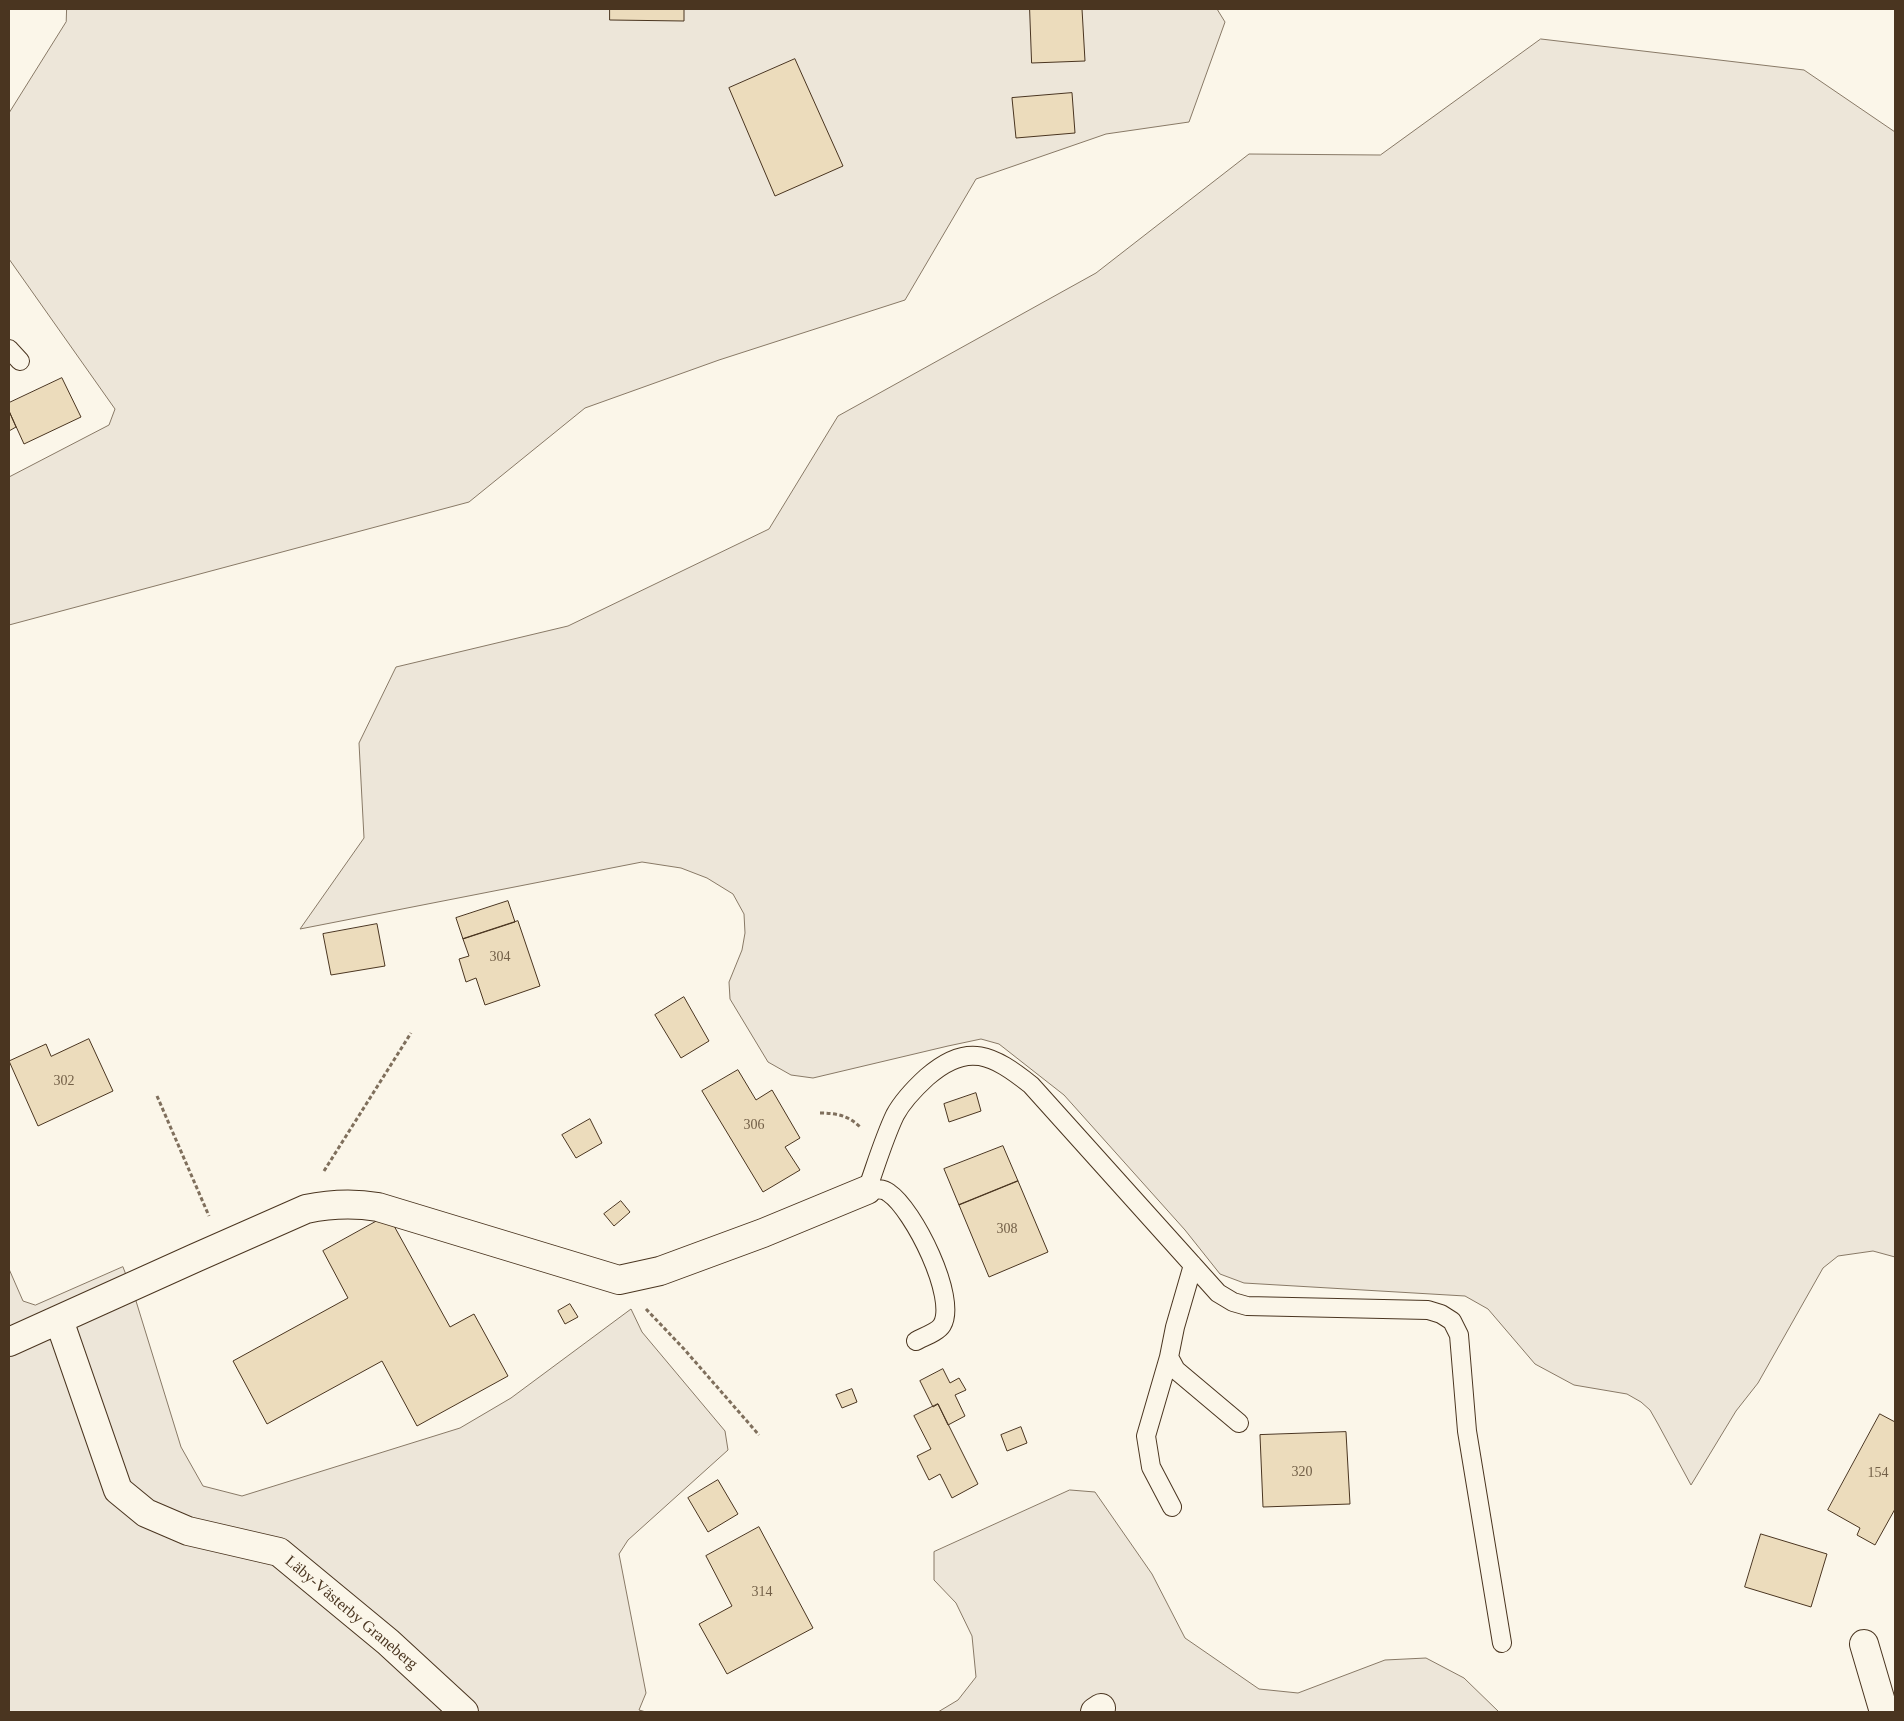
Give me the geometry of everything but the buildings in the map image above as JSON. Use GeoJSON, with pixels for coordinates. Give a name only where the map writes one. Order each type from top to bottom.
{"type":"FeatureCollection","features":[{"type":"Feature","properties":{"kind":"street"},"geometry":{"type":"LineString","coordinates":[[9,1342],[217,1248],[296,1214],[320,1206],[346,1204],[378,1207],[619,1280],[660,1271],[763,1233],[867,1190]]}},
{"type":"Feature","properties":{"kind":"street","name":"Läby-Västerby Graneberg"},"geometry":{"type":"LineString","coordinates":[[59,1320],[118,1490],[146,1514],[188,1531],[279,1552],[388,1642],[464,1712]]}},
{"type":"Feature","properties":{"kind":"street"},"geometry":{"type":"LineString","coordinates":[[1864,1644],[1884,1712]]}},
{"type":"Feature","properties":{"kind":"lane"},"geometry":{"type":"LineString","coordinates":[[916,1341],[941,1327],[945,1317],[946,1303],[942,1283],[916,1224],[902,1203],[888,1191],[881,1189],[867,1190],[895,1115],[916,1087],[949,1060],[979,1056],[1010,1069],[1031,1085],[1218,1293],[1233,1302],[1247,1306],[1428,1310],[1441,1314],[1452,1321],[1459,1335],[1467,1431],[1502,1643]]}},
{"type":"Feature","properties":{"kind":"lane"},"geometry":{"type":"LineString","coordinates":[[1172,1508],[1151,1467],[1146,1436],[1193,1265]]}},
{"type":"Feature","properties":{"kind":"lane"},"geometry":{"type":"LineString","coordinates":[[1169,1357],[1176,1370],[1239,1423]]}},
{"type":"Feature","properties":{"kind":"path"},"geometry":{"type":"LineString","coordinates":[[296,1214],[411,1033]]}},
{"type":"Feature","properties":{"kind":"path"},"geometry":{"type":"LineString","coordinates":[[157,1096],[211,1218],[217,1248]]}},
{"type":"Feature","properties":{"kind":"path"},"geometry":{"type":"LineString","coordinates":[[820,1113],[834,1113],[845,1116],[856,1123],[864,1130],[878,1160]]}},
{"type":"Feature","properties":{"kind":"path"},"geometry":{"type":"LineString","coordinates":[[619,1280],[684,1349],[759,1435]]}},
{"type":"Feature","properties":{"kind":"shaded area"},"geometry":{"type":"Polygon","coordinates":[[[67,9],[1217,9],[1225,22],[1189,122],[1106,134],[976,179],[905,300],[719,360],[585,408],[469,502],[9,625],[9,477],[109,425],[115,409],[9,259],[9,113],[66,22],[67,9]]]}},
{"type":"Feature","properties":{"kind":"shaded area"},"geometry":{"type":"Polygon","coordinates":[[[1541,39],[1804,70],[1895,132],[1895,1257],[1873,1251],[1838,1256],[1823,1268],[1758,1383],[1736,1411],[1691,1485],[1650,1410],[1641,1402],[1627,1394],[1574,1385],[1535,1364],[1488,1309],[1465,1296],[1244,1283],[1220,1274],[1185,1230],[1064,1095],[999,1044],[981,1039],[813,1078],[791,1075],[768,1062],[730,999],[729,982],[742,950],[745,933],[744,914],[733,894],[707,878],[681,868],[642,862],[300,929],[364,838],[359,743],[396,667],[568,626],[769,529],[838,416],[1096,273],[1249,154],[1380,155],[1541,39]]]}},
{"type":"Feature","properties":{"kind":"shaded area"},"geometry":{"type":"Polygon","coordinates":[[[123,1267],[136,1301],[181,1447],[203,1486],[242,1496],[460,1428],[511,1398],[631,1309],[642,1332],[725,1431],[728,1450],[628,1540],[619,1554],[646,1693],[639,1710],[646,1712],[9,1712],[9,1269],[23,1301],[35,1305],[123,1267]]]}},
{"type":"Feature","properties":{"kind":"shaded area"},"geometry":{"type":"Polygon","coordinates":[[[1070,1490],[1095,1492],[1152,1574],[1185,1638],[1259,1689],[1298,1693],[1385,1660],[1426,1658],[1464,1678],[1499,1712],[938,1712],[958,1700],[976,1677],[972,1636],[956,1603],[934,1580],[934,1552],[1070,1490]]]}}]}
